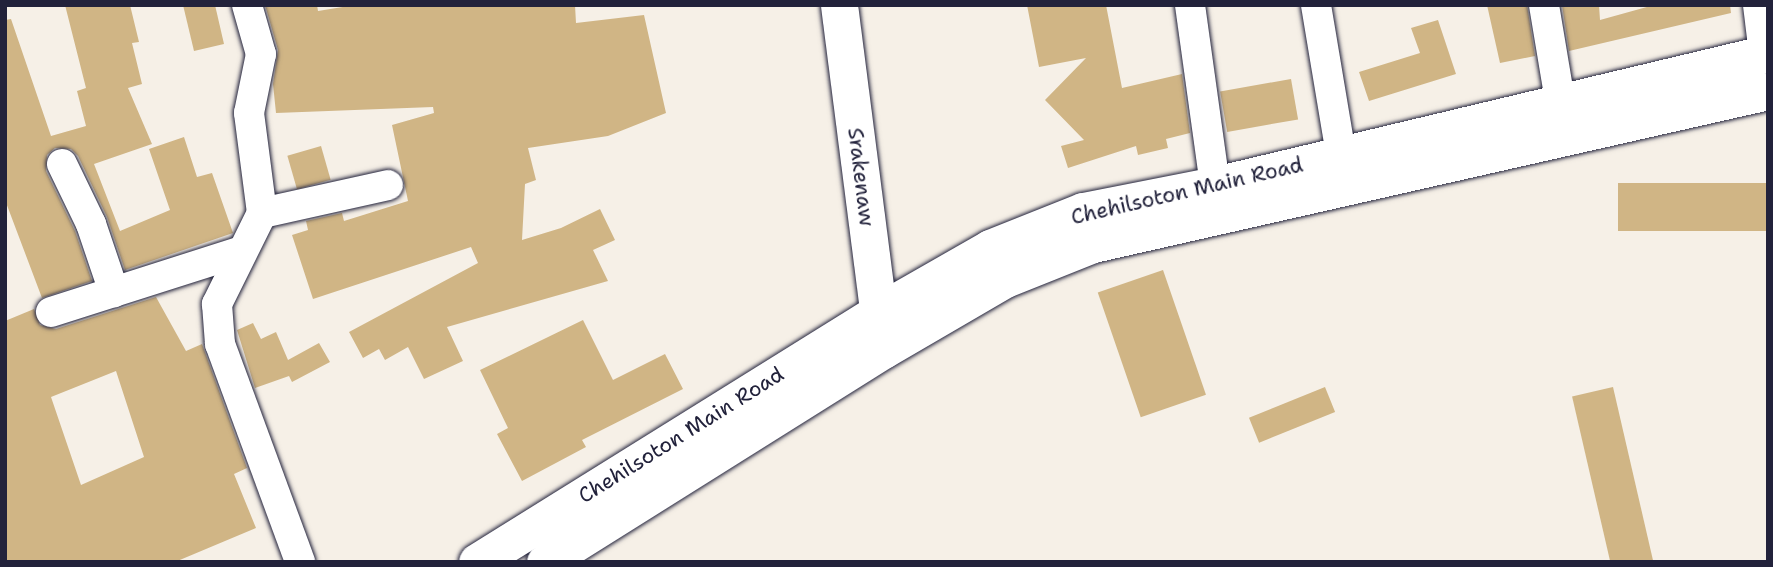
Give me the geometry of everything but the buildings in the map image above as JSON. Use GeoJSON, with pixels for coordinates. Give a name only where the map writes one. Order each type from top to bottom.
{"type":"FeatureCollection","features":[{"type":"Feature","properties":{"kind":"main road","name":"Srakenaw"},"geometry":{"type":"LineString","coordinates":[[839,5],[883,349]]}},
{"type":"Feature","properties":{"kind":"main road","name":"Chehilsoton Main Road"},"geometry":{"type":"LineString","coordinates":[[477,562],[878,312],[990,248],[1083,211],[1215,185],[1766,54]]}},
{"type":"Feature","properties":{"kind":"main road","name":"Chehilsoton Main Road"},"geometry":{"type":"LineString","coordinates":[[545,562],[883,349],[1005,279],[1093,244],[1768,91]]}},
{"type":"Feature","properties":{"kind":"street"},"geometry":{"type":"LineString","coordinates":[[247,5],[261,54],[249,113],[262,213],[239,252],[217,304],[220,344],[239,406],[300,562]]}},
{"type":"Feature","properties":{"kind":"street"},"geometry":{"type":"LineString","coordinates":[[1190,5],[1215,185]]}},
{"type":"Feature","properties":{"kind":"street"},"geometry":{"type":"LineString","coordinates":[[1316,5],[1341,154]]}},
{"type":"Feature","properties":{"kind":"street"},"geometry":{"type":"LineString","coordinates":[[1544,5],[1560,102]]}},
{"type":"Feature","properties":{"kind":"street"},"geometry":{"type":"LineString","coordinates":[[1758,5],[1766,54]]}},
{"type":"Feature","properties":{"kind":"street"},"geometry":{"type":"LineString","coordinates":[[62,164],[91,225],[114,292]]}},
{"type":"Feature","properties":{"kind":"street"},"geometry":{"type":"LineString","coordinates":[[262,213],[388,185]]}},
{"type":"Feature","properties":{"kind":"street"},"geometry":{"type":"LineString","coordinates":[[51,312],[239,252]]}}]}
